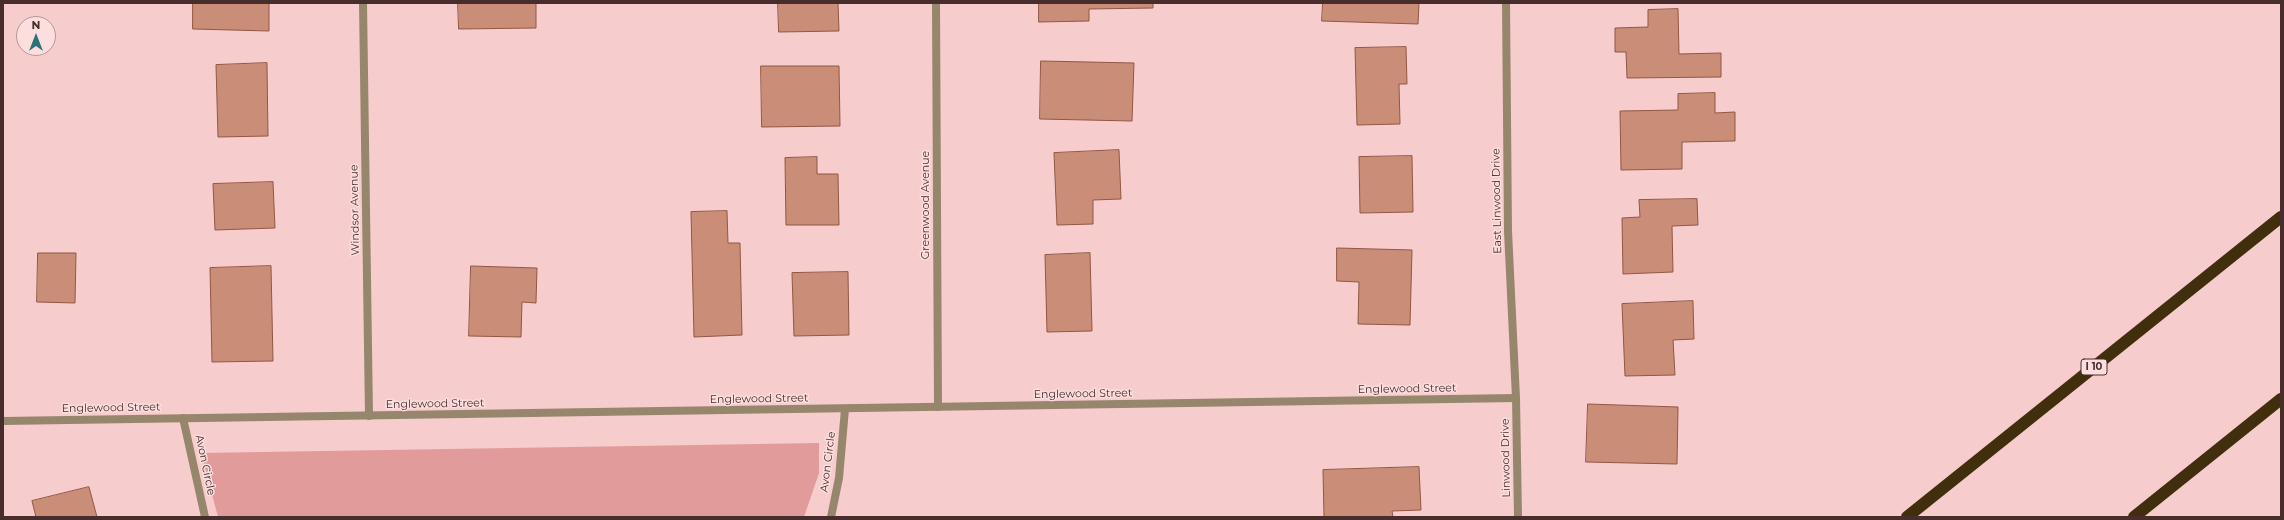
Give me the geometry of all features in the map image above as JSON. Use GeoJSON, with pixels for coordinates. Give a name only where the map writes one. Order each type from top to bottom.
{"type":"FeatureCollection","features":[{"type":"Feature","properties":{"kind":"highway","name":"I 10"},"geometry":{"type":"LineString","coordinates":[[1907,517],[2281,217]]}},
{"type":"Feature","properties":{"kind":"highway"},"geometry":{"type":"LineString","coordinates":[[2134,517],[2281,399]]}},
{"type":"Feature","properties":{"kind":"street","name":"Windsor Avenue"},"geometry":{"type":"LineString","coordinates":[[363,3],[369,416]]}},
{"type":"Feature","properties":{"kind":"street","name":"Greenwood Avenue"},"geometry":{"type":"LineString","coordinates":[[936,3],[938,407]]}},
{"type":"Feature","properties":{"kind":"street","name":"East Linwood Drive"},"geometry":{"type":"LineString","coordinates":[[1506,3],[1508,231],[1516,398]]}},
{"type":"Feature","properties":{"kind":"street","name":"Englewood Street"},"geometry":{"type":"LineString","coordinates":[[3,421],[1516,398]]}},
{"type":"Feature","properties":{"kind":"street","name":"Linwood Drive"},"geometry":{"type":"LineString","coordinates":[[1516,398],[1518,517]]}},
{"type":"Feature","properties":{"kind":"street","name":"Avon Circle"},"geometry":{"type":"LineString","coordinates":[[831,517],[839,478],[845,409]]}},
{"type":"Feature","properties":{"kind":"street","name":"Avon Circle"},"geometry":{"type":"LineString","coordinates":[[183,418],[205,517]]}},
{"type":"Feature","properties":{"kind":"shaded area"},"geometry":{"type":"Polygon","coordinates":[[[819,443],[819,473],[804,517],[218,517],[201,453],[819,443]]]}},
{"type":"Feature","properties":{"kind":"building"},"geometry":{"type":"Polygon","coordinates":[[[193,3],[269,3],[269,31],[193,29],[193,3]]]}},
{"type":"Feature","properties":{"kind":"building"},"geometry":{"type":"Polygon","coordinates":[[[458,3],[536,3],[536,28],[459,29],[458,3]]]}},
{"type":"Feature","properties":{"kind":"building"},"geometry":{"type":"Polygon","coordinates":[[[778,3],[838,3],[839,31],[779,32],[778,3]]]}},
{"type":"Feature","properties":{"kind":"building"},"geometry":{"type":"Polygon","coordinates":[[[1039,3],[1153,3],[1153,8],[1089,9],[1089,21],[1039,22],[1039,3]]]}},
{"type":"Feature","properties":{"kind":"building"},"geometry":{"type":"Polygon","coordinates":[[[1323,3],[1419,3],[1418,24],[1322,21],[1323,3]]]}},
{"type":"Feature","properties":{"kind":"building"},"geometry":{"type":"Polygon","coordinates":[[[1678,9],[1679,54],[1721,53],[1721,77],[1627,78],[1626,52],[1615,52],[1615,28],[1648,27],[1648,10],[1678,9]]]}},
{"type":"Feature","properties":{"kind":"building"},"geometry":{"type":"Polygon","coordinates":[[[1406,47],[1407,84],[1399,84],[1400,124],[1357,125],[1355,48],[1406,47]]]}},
{"type":"Feature","properties":{"kind":"building"},"geometry":{"type":"Polygon","coordinates":[[[1041,61],[1134,63],[1132,121],[1040,119],[1041,61]]]}},
{"type":"Feature","properties":{"kind":"building"},"geometry":{"type":"Polygon","coordinates":[[[267,63],[268,136],[218,137],[216,65],[267,63]]]}},
{"type":"Feature","properties":{"kind":"building"},"geometry":{"type":"Polygon","coordinates":[[[761,66],[839,66],[840,126],[762,127],[761,66]]]}},
{"type":"Feature","properties":{"kind":"building"},"geometry":{"type":"Polygon","coordinates":[[[1715,93],[1715,113],[1735,112],[1735,141],[1682,142],[1682,169],[1621,170],[1620,111],[1678,110],[1678,94],[1715,93]]]}},
{"type":"Feature","properties":{"kind":"building"},"geometry":{"type":"Polygon","coordinates":[[[1119,150],[1121,199],[1093,200],[1093,224],[1057,225],[1054,153],[1119,150]]]}},
{"type":"Feature","properties":{"kind":"building"},"geometry":{"type":"Polygon","coordinates":[[[1412,156],[1413,212],[1360,213],[1359,157],[1412,156]]]}},
{"type":"Feature","properties":{"kind":"building"},"geometry":{"type":"Polygon","coordinates":[[[817,157],[817,174],[838,174],[839,225],[786,225],[785,158],[817,157]]]}},
{"type":"Feature","properties":{"kind":"building"},"geometry":{"type":"Polygon","coordinates":[[[273,182],[275,228],[215,230],[213,184],[273,182]]]}},
{"type":"Feature","properties":{"kind":"building"},"geometry":{"type":"Polygon","coordinates":[[[1697,199],[1698,225],[1672,226],[1673,272],[1623,274],[1622,218],[1640,217],[1639,200],[1697,199]]]}},
{"type":"Feature","properties":{"kind":"building"},"geometry":{"type":"Polygon","coordinates":[[[727,211],[728,243],[740,243],[742,335],[694,337],[691,212],[727,211]]]}},
{"type":"Feature","properties":{"kind":"building"},"geometry":{"type":"Polygon","coordinates":[[[1337,248],[1412,250],[1410,325],[1358,324],[1359,282],[1337,281],[1337,248]]]}},
{"type":"Feature","properties":{"kind":"building"},"geometry":{"type":"Polygon","coordinates":[[[38,253],[76,253],[75,303],[37,302],[38,253]]]}},
{"type":"Feature","properties":{"kind":"building"},"geometry":{"type":"Polygon","coordinates":[[[1090,253],[1092,331],[1047,332],[1045,255],[1090,253]]]}},
{"type":"Feature","properties":{"kind":"building"},"geometry":{"type":"Polygon","coordinates":[[[271,266],[273,361],[212,362],[210,268],[271,266]]]}},
{"type":"Feature","properties":{"kind":"building"},"geometry":{"type":"Polygon","coordinates":[[[471,266],[537,268],[536,303],[522,302],[521,337],[469,336],[471,266]]]}},
{"type":"Feature","properties":{"kind":"building"},"geometry":{"type":"Polygon","coordinates":[[[848,272],[849,335],[794,336],[792,273],[848,272]]]}},
{"type":"Feature","properties":{"kind":"building"},"geometry":{"type":"Polygon","coordinates":[[[1693,301],[1694,339],[1673,340],[1675,375],[1625,376],[1622,304],[1693,301]]]}},
{"type":"Feature","properties":{"kind":"building"},"geometry":{"type":"Polygon","coordinates":[[[1588,404],[1678,407],[1677,464],[1586,462],[1588,404]]]}},
{"type":"Feature","properties":{"kind":"building"},"geometry":{"type":"Polygon","coordinates":[[[1419,467],[1421,510],[1392,511],[1393,517],[1324,517],[1323,470],[1419,467]]]}},
{"type":"Feature","properties":{"kind":"building"},"geometry":{"type":"Polygon","coordinates":[[[89,487],[97,517],[36,517],[32,501],[89,487]]]}}]}
